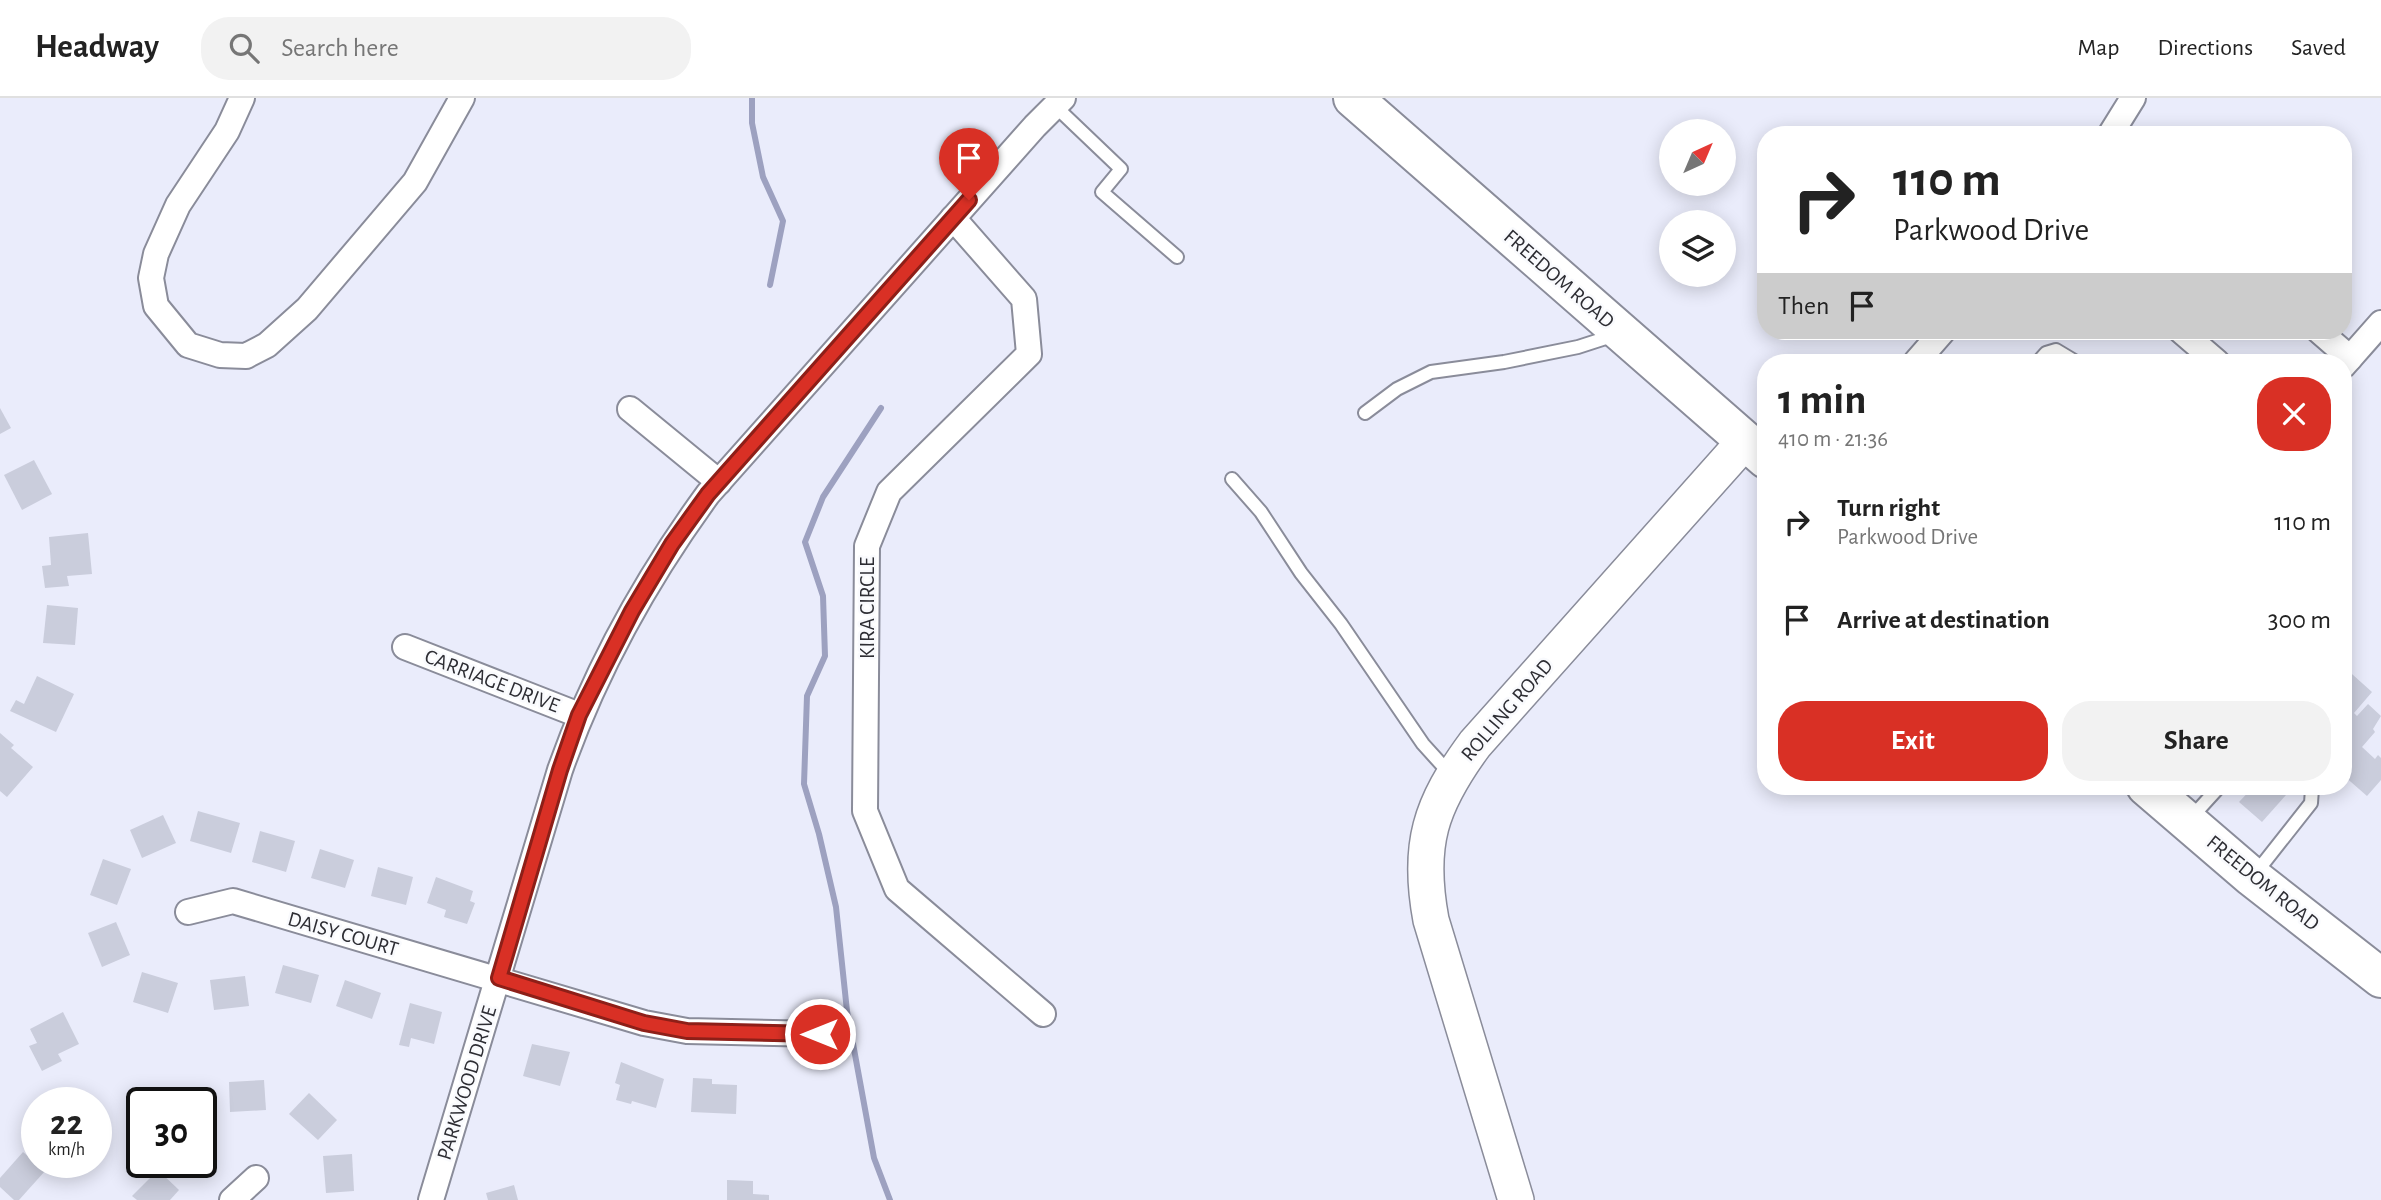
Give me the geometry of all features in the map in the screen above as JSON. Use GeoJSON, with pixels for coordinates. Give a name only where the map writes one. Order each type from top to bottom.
{"type":"FeatureCollection","features":[{"type":"Feature","properties":{"kind":"main road","name":"FREEDOM ROAD"},"geometry":{"type":"LineString","coordinates":[[1353,98],[1756,450]]}},
{"type":"Feature","properties":{"kind":"main road","name":"FREEDOM ROAD"},"geometry":{"type":"LineString","coordinates":[[2156,795],[2252,877],[2381,978]]}},
{"type":"Feature","properties":{"kind":"street"},"geometry":{"type":"LineString","coordinates":[[242,98],[227,131],[178,205],[156,254],[151,278],[156,306],[188,345],[220,355],[246,356],[267,345],[307,309],[415,183],[462,98]]}},
{"type":"Feature","properties":{"kind":"street"},"geometry":{"type":"LineString","coordinates":[[2116,126],[2133,98]]}},
{"type":"Feature","properties":{"kind":"street","name":"PARKWOOD DRIVE"},"geometry":{"type":"LineString","coordinates":[[431,1200],[560,770],[579,715],[632,611],[672,544],[719,482],[1059,102]]}},
{"type":"Feature","properties":{"kind":"street","name":"KIRA CIRCLE"},"geometry":{"type":"LineString","coordinates":[[953,218],[1024,299],[1028,354],[889,492],[867,546],[865,811],[897,889],[1043,1014]]}},
{"type":"Feature","properties":{"kind":"street"},"geometry":{"type":"LineString","coordinates":[[2352,356],[2381,323]]}},
{"type":"Feature","properties":{"kind":"street"},"geometry":{"type":"LineString","coordinates":[[1923,354],[1935,340]]}},
{"type":"Feature","properties":{"kind":"street"},"geometry":{"type":"LineString","coordinates":[[2191,340],[2208,354]]}},
{"type":"Feature","properties":{"kind":"street"},"geometry":{"type":"LineString","coordinates":[[2327,340],[2340,354]]}},
{"type":"Feature","properties":{"kind":"street"},"geometry":{"type":"LineString","coordinates":[[630,409],[719,482]]}},
{"type":"Feature","properties":{"kind":"street","name":"ROLLING ROAD"},"geometry":{"type":"LineString","coordinates":[[1516,1200],[1431,920],[1426,892],[1428,827],[1452,776],[1475,744],[1756,450]]}},
{"type":"Feature","properties":{"kind":"street","name":"CARRIAGE DRIVE"},"geometry":{"type":"LineString","coordinates":[[405,647],[579,715]]}},
{"type":"Feature","properties":{"kind":"street","name":"DAISY COURT"},"geometry":{"type":"LineString","coordinates":[[188,912],[233,901],[644,1023],[687,1031],[820,1034]]}},
{"type":"Feature","properties":{"kind":"street"},"geometry":{"type":"LineString","coordinates":[[232,1200],[256,1178]]}},
{"type":"Feature","properties":{"kind":"lane"},"geometry":{"type":"LineString","coordinates":[[1059,102],[1121,170],[1102,192],[1177,257]]}},
{"type":"Feature","properties":{"kind":"lane"},"geometry":{"type":"LineString","coordinates":[[1365,413],[1397,389],[1432,372],[1504,362],[1578,347],[1622,333]]}},
{"type":"Feature","properties":{"kind":"lane"},"geometry":{"type":"LineString","coordinates":[[2045,354],[2056,350],[2063,354]]}},
{"type":"Feature","properties":{"kind":"lane"},"geometry":{"type":"LineString","coordinates":[[1232,479],[1261,512],[1301,573],[1341,624],[1423,744],[1452,776]]}},
{"type":"Feature","properties":{"kind":"lane"},"geometry":{"type":"LineString","coordinates":[[2188,822],[2212,795]]}},
{"type":"Feature","properties":{"kind":"lane"},"geometry":{"type":"LineString","coordinates":[[2252,877],[2311,803],[2312,795]]}},
{"type":"Feature","properties":{"kind":"building"},"geometry":{"type":"Polygon","coordinates":[[[0,408],[11,428],[0,434],[0,408]]]}},
{"type":"Feature","properties":{"kind":"building"},"geometry":{"type":"Polygon","coordinates":[[[34,460],[52,494],[22,510],[4,475],[34,460]]]}},
{"type":"Feature","properties":{"kind":"building"},"geometry":{"type":"Polygon","coordinates":[[[88,533],[92,574],[67,576],[69,586],[45,588],[42,566],[51,565],[49,537],[88,533]]]}},
{"type":"Feature","properties":{"kind":"building"},"geometry":{"type":"Polygon","coordinates":[[[47,605],[78,608],[75,645],[43,643],[47,605]]]}},
{"type":"Feature","properties":{"kind":"building"},"geometry":{"type":"Polygon","coordinates":[[[2352,674],[2372,692],[2354,713],[2357,716],[2368,704],[2381,716],[2373,729],[2375,732],[2362,747],[2375,759],[2378,755],[2381,758],[2381,780],[2367,796],[2352,783],[2352,674]]]}},
{"type":"Feature","properties":{"kind":"building"},"geometry":{"type":"Polygon","coordinates":[[[37,676],[74,694],[56,732],[10,711],[16,700],[24,704],[37,676]]]}},
{"type":"Feature","properties":{"kind":"building"},"geometry":{"type":"Polygon","coordinates":[[[0,733],[14,745],[11,748],[33,767],[7,797],[0,791],[0,733]]]}},
{"type":"Feature","properties":{"kind":"building"},"geometry":{"type":"Polygon","coordinates":[[[2246,795],[2286,795],[2262,822],[2239,802],[2246,795]]]}},
{"type":"Feature","properties":{"kind":"building"},"geometry":{"type":"Polygon","coordinates":[[[198,811],[240,823],[231,853],[190,841],[198,811]]]}},
{"type":"Feature","properties":{"kind":"building"},"geometry":{"type":"Polygon","coordinates":[[[163,815],[176,843],[142,858],[130,830],[163,815]]]}},
{"type":"Feature","properties":{"kind":"building"},"geometry":{"type":"Polygon","coordinates":[[[260,831],[295,841],[286,872],[252,862],[260,831]]]}},
{"type":"Feature","properties":{"kind":"building"},"geometry":{"type":"Polygon","coordinates":[[[320,849],[354,860],[345,888],[311,878],[320,849]]]}},
{"type":"Feature","properties":{"kind":"building"},"geometry":{"type":"Polygon","coordinates":[[[103,859],[131,869],[117,905],[90,895],[103,859]]]}},
{"type":"Feature","properties":{"kind":"building"},"geometry":{"type":"Polygon","coordinates":[[[378,867],[413,877],[406,905],[371,896],[378,867]]]}},
{"type":"Feature","properties":{"kind":"building"},"geometry":{"type":"Polygon","coordinates":[[[436,877],[473,891],[470,901],[475,903],[467,924],[444,917],[446,910],[427,903],[436,877]]]}},
{"type":"Feature","properties":{"kind":"building"},"geometry":{"type":"Polygon","coordinates":[[[116,922],[130,955],[102,967],[88,933],[116,922]]]}},
{"type":"Feature","properties":{"kind":"building"},"geometry":{"type":"Polygon","coordinates":[[[283,965],[319,975],[311,1003],[275,993],[283,965]]]}},
{"type":"Feature","properties":{"kind":"building"},"geometry":{"type":"Polygon","coordinates":[[[142,972],[178,983],[168,1013],[133,1002],[142,972]]]}},
{"type":"Feature","properties":{"kind":"building"},"geometry":{"type":"Polygon","coordinates":[[[245,976],[249,1006],[214,1010],[210,980],[245,976]]]}},
{"type":"Feature","properties":{"kind":"building"},"geometry":{"type":"Polygon","coordinates":[[[345,980],[381,993],[372,1019],[336,1006],[345,980]]]}},
{"type":"Feature","properties":{"kind":"building"},"geometry":{"type":"Polygon","coordinates":[[[410,1003],[442,1012],[434,1044],[411,1038],[409,1047],[399,1045],[410,1003]]]}},
{"type":"Feature","properties":{"kind":"building"},"geometry":{"type":"Polygon","coordinates":[[[63,1012],[79,1044],[58,1054],[62,1061],[42,1071],[29,1046],[37,1043],[30,1029],[63,1012]]]}},
{"type":"Feature","properties":{"kind":"building"},"geometry":{"type":"Polygon","coordinates":[[[532,1044],[570,1052],[560,1086],[523,1076],[532,1044]]]}},
{"type":"Feature","properties":{"kind":"building"},"geometry":{"type":"Polygon","coordinates":[[[621,1062],[664,1079],[656,1108],[632,1101],[631,1104],[616,1100],[620,1085],[615,1083],[621,1062]]]}},
{"type":"Feature","properties":{"kind":"building"},"geometry":{"type":"Polygon","coordinates":[[[693,1078],[712,1079],[712,1084],[737,1085],[736,1114],[691,1112],[693,1078]]]}},
{"type":"Feature","properties":{"kind":"building"},"geometry":{"type":"Polygon","coordinates":[[[264,1080],[266,1110],[230,1112],[229,1082],[264,1080]]]}},
{"type":"Feature","properties":{"kind":"building"},"geometry":{"type":"Polygon","coordinates":[[[309,1093],[337,1120],[318,1140],[289,1114],[309,1093]]]}},
{"type":"Feature","properties":{"kind":"building"},"geometry":{"type":"Polygon","coordinates":[[[21,1154],[21,1178],[39,1178],[19,1200],[14,1200],[0,1187],[0,1178],[21,1154]]]}},
{"type":"Feature","properties":{"kind":"building"},"geometry":{"type":"Polygon","coordinates":[[[352,1154],[354,1191],[326,1193],[323,1156],[352,1154]]]}},
{"type":"Feature","properties":{"kind":"building"},"geometry":{"type":"Polygon","coordinates":[[[150,1178],[166,1178],[179,1190],[170,1200],[137,1200],[132,1196],[150,1178]]]}},
{"type":"Feature","properties":{"kind":"building"},"geometry":{"type":"Polygon","coordinates":[[[727,1180],[753,1181],[753,1194],[769,1195],[769,1200],[727,1200],[727,1180]]]}},
{"type":"Feature","properties":{"kind":"building"},"geometry":{"type":"Polygon","coordinates":[[[514,1185],[518,1200],[488,1200],[486,1193],[514,1185]]]}},
{"type":"Feature","properties":{"kind":"waterway"},"geometry":{"type":"LineString","coordinates":[[752,98],[752,123],[763,177],[783,221],[770,285]]}},
{"type":"Feature","properties":{"kind":"waterway"},"geometry":{"type":"LineString","coordinates":[[881,408],[823,497],[805,542],[823,596],[825,656],[807,696],[804,784],[836,907],[847,1011],[874,1158],[890,1200]]}},
{"type":"Feature","properties":{"kind":"route"},"geometry":{"type":"LineString","coordinates":[[820,1034],[687,1031],[644,1023],[499,978],[560,770],[579,715],[632,611],[672,544],[708,494],[969,200]]}}]}
